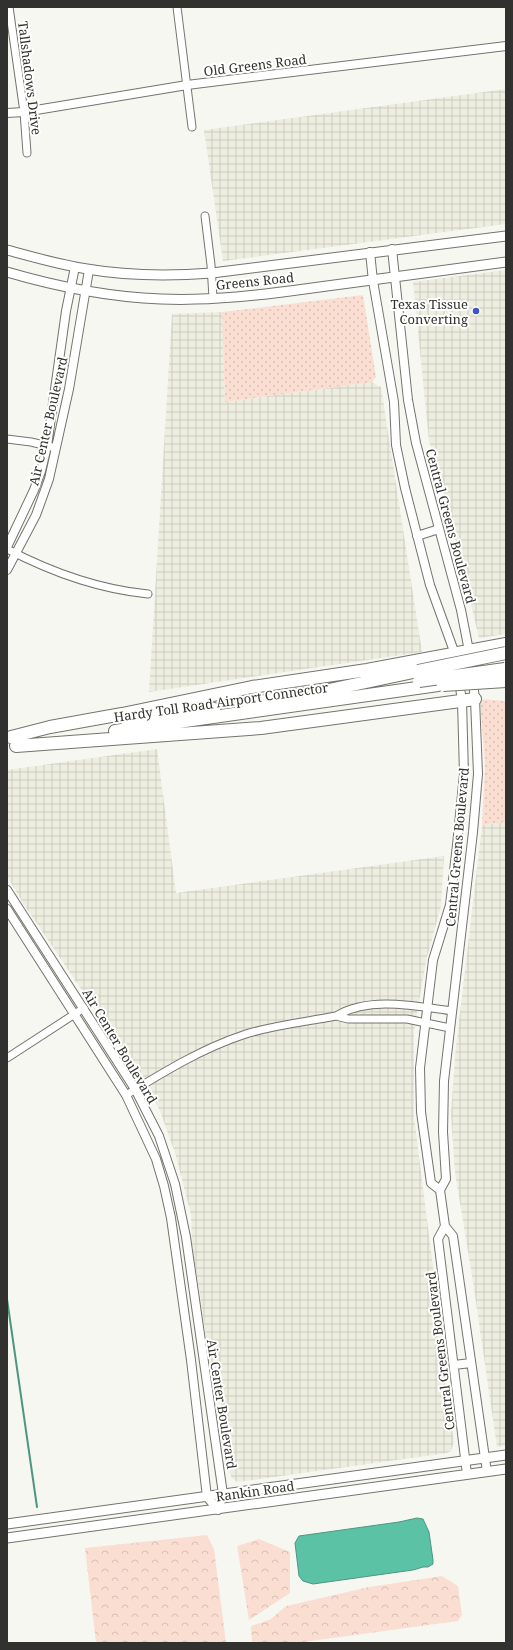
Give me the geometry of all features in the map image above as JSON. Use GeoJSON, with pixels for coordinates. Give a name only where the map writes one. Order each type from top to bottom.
{"type":"FeatureCollection","features":[{"type":"Feature","properties":{"kind":"highway"},"geometry":{"type":"LineString","coordinates":[[10,742],[50,727],[122,714],[252,687],[374,669],[506,644]]}},
{"type":"Feature","properties":{"kind":"highway"},"geometry":{"type":"LineString","coordinates":[[419,680],[506,653]]}},
{"type":"Feature","properties":{"kind":"highway"},"geometry":{"type":"LineString","coordinates":[[419,680],[506,674]]}},
{"type":"Feature","properties":{"kind":"highway","name":"Hardy Toll Road Airport Connector"},"geometry":{"type":"LineString","coordinates":[[10,742],[324,691],[419,680],[438,685],[506,674]]}},
{"type":"Feature","properties":{"kind":"highway","name":"Hardy Toll Road Airport Connector"},"geometry":{"type":"LineString","coordinates":[[10,742],[419,680]]}},
{"type":"Feature","properties":{"kind":"highway"},"geometry":{"type":"LineString","coordinates":[[10,742],[261,728],[475,699]]}},
{"type":"Feature","properties":{"kind":"main road","name":"Greens Road"},"geometry":{"type":"LineString","coordinates":[[7,250],[88,270],[147,274],[187,274],[212,273],[392,249],[506,236]]}},
{"type":"Feature","properties":{"kind":"main road","name":"Greens Road"},"geometry":{"type":"LineString","coordinates":[[7,272],[71,289],[85,291],[162,299],[213,298],[247,297],[506,262]]}},
{"type":"Feature","properties":{"kind":"main road","name":"Rankin Road"},"geometry":{"type":"LineString","coordinates":[[7,1524],[506,1455]]}},
{"type":"Feature","properties":{"kind":"main road","name":"Rankin Road"},"geometry":{"type":"LineString","coordinates":[[7,1538],[506,1469]]}},
{"type":"Feature","properties":{"kind":"main road"},"geometry":{"type":"LineString","coordinates":[[67,1516],[68,1530]]}},
{"type":"Feature","properties":{"kind":"street","name":"Tallshadows Drive"},"geometry":{"type":"LineString","coordinates":[[9,7],[24,112],[27,153]]}},
{"type":"Feature","properties":{"kind":"street"},"geometry":{"type":"LineString","coordinates":[[177,7],[192,127]]}},
{"type":"Feature","properties":{"kind":"street","name":"Old Greens Road"},"geometry":{"type":"LineString","coordinates":[[7,113],[24,112],[187,85],[506,46]]}},
{"type":"Feature","properties":{"kind":"street"},"geometry":{"type":"LineString","coordinates":[[205,216],[212,273],[213,298]]}},
{"type":"Feature","properties":{"kind":"street","name":"Central Greens Boulevard"},"geometry":{"type":"LineString","coordinates":[[392,249],[408,400],[416,443],[461,610],[469,651],[475,699],[478,774],[468,877],[444,1082],[443,1132],[446,1179],[440,1190],[445,1226],[453,1236],[487,1472]]}},
{"type":"Feature","properties":{"kind":"street","name":"Central Greens Boulevard"},"geometry":{"type":"LineString","coordinates":[[370,252],[394,402],[396,445],[430,585],[455,654],[462,701],[464,774],[461,814],[450,905],[433,960],[420,1068],[421,1112],[431,1183],[440,1190]]}},
{"type":"Feature","properties":{"kind":"street","name":"Air Center Boulevard"},"geometry":{"type":"LineString","coordinates":[[7,548],[34,490],[41,471],[47,446],[66,311],[75,267]]}},
{"type":"Feature","properties":{"kind":"street","name":"Air Center Boulevard"},"geometry":{"type":"LineString","coordinates":[[7,570],[36,515],[49,479],[69,390],[88,270]]}},
{"type":"Feature","properties":{"kind":"street"},"geometry":{"type":"LineString","coordinates":[[394,402],[408,400]]}},
{"type":"Feature","properties":{"kind":"street"},"geometry":{"type":"LineString","coordinates":[[7,439],[56,448]]}},
{"type":"Feature","properties":{"kind":"street"},"geometry":{"type":"LineString","coordinates":[[417,536],[439,529]]}},
{"type":"Feature","properties":{"kind":"street"},"geometry":{"type":"LineString","coordinates":[[7,548],[50,569],[86,583],[148,594]]}},
{"type":"Feature","properties":{"kind":"street"},"geometry":{"type":"LineString","coordinates":[[464,774],[478,774]]}},
{"type":"Feature","properties":{"kind":"street","name":"Air Center Boulevard"},"geometry":{"type":"LineString","coordinates":[[7,890],[135,1089],[159,1136],[175,1184],[186,1237],[223,1494],[218,1510]]}},
{"type":"Feature","properties":{"kind":"street","name":"Air Center Boulevard"},"geometry":{"type":"LineString","coordinates":[[7,909],[126,1095],[147,1139],[164,1186],[178,1265],[207,1497]]}},
{"type":"Feature","properties":{"kind":"street"},"geometry":{"type":"LineString","coordinates":[[33,950],[41,943]]}},
{"type":"Feature","properties":{"kind":"street"},"geometry":{"type":"LineString","coordinates":[[126,1095],[193,1056],[229,1040],[258,1031],[336,1016],[348,1009],[377,1005],[452,1011]]}},
{"type":"Feature","properties":{"kind":"street"},"geometry":{"type":"LineString","coordinates":[[7,1058],[84,1008]]}},
{"type":"Feature","properties":{"kind":"street"},"geometry":{"type":"LineString","coordinates":[[336,1016],[348,1019],[407,1019],[450,1028]]}},
{"type":"Feature","properties":{"kind":"street"},"geometry":{"type":"LineString","coordinates":[[164,1186],[175,1184]]}},
{"type":"Feature","properties":{"kind":"street","name":"Central Greens Boulevard"},"geometry":{"type":"LineString","coordinates":[[445,1226],[438,1239],[467,1474]]}},
{"type":"Feature","properties":{"kind":"street"},"geometry":{"type":"LineString","coordinates":[[178,1265],[189,1263]]}},
{"type":"Feature","properties":{"kind":"street"},"geometry":{"type":"LineString","coordinates":[[454,1365],[471,1363]]}},
{"type":"Feature","properties":{"kind":"street"},"geometry":{"type":"LineString","coordinates":[[192,1377],[205,1376]]}},
{"type":"Feature","properties":{"kind":"street"},"geometry":{"type":"LineString","coordinates":[[207,1497],[218,1510]]}},
{"type":"Feature","properties":{"kind":"shaded area"},"geometry":{"type":"Polygon","coordinates":[[[506,89],[506,224],[223,261],[204,130],[506,89]]]}},
{"type":"Feature","properties":{"kind":"shaded area"},"geometry":{"type":"Polygon","coordinates":[[[506,270],[506,634],[479,638],[447,505],[429,441],[413,282],[506,270]]]}},
{"type":"Feature","properties":{"kind":"shaded area"},"geometry":{"type":"Polygon","coordinates":[[[222,312],[225,402],[372,382],[381,387],[422,652],[149,692],[172,314],[222,312]]]}},
{"type":"Feature","properties":{"kind":"shaded area"},"geometry":{"type":"Polygon","coordinates":[[[157,749],[176,893],[444,856],[441,906],[426,961],[414,1031],[414,1117],[454,1442],[451,1451],[447,1453],[237,1482],[230,1474],[218,1381],[213,1382],[192,1243],[191,1215],[175,1153],[160,1111],[151,1093],[23,903],[7,876],[7,770],[157,749]]]}},
{"type":"Feature","properties":{"kind":"shaded area"},"geometry":{"type":"Polygon","coordinates":[[[506,822],[506,1445],[497,1447],[455,1172],[451,1114],[455,1056],[482,825],[506,822]]]}},
{"type":"Feature","properties":{"kind":"shaded area"},"geometry":{"type":"Polygon","coordinates":[[[417,1518],[423,1519],[429,1532],[433,1564],[428,1567],[313,1584],[303,1581],[299,1576],[295,1543],[299,1536],[399,1522],[417,1518]]]}},
{"type":"Feature","properties":{"kind":"green space"},"geometry":{"type":"Polygon","coordinates":[[[363,295],[376,377],[372,382],[225,402],[222,312],[363,295]]]}},
{"type":"Feature","properties":{"kind":"green space"},"geometry":{"type":"Polygon","coordinates":[[[480,699],[506,701],[506,822],[482,825],[485,765],[480,699]]]}},
{"type":"Feature","properties":{"kind":"green space"},"geometry":{"type":"Polygon","coordinates":[[[207,1535],[214,1549],[226,1643],[96,1643],[85,1548],[207,1535]]]}},
{"type":"Feature","properties":{"kind":"green space"},"geometry":{"type":"Polygon","coordinates":[[[259,1539],[290,1552],[290,1593],[249,1620],[237,1546],[259,1539]]]}},
{"type":"Feature","properties":{"kind":"green space"},"geometry":{"type":"Polygon","coordinates":[[[442,1576],[458,1586],[462,1615],[458,1621],[296,1643],[252,1643],[251,1626],[271,1619],[286,1606],[369,1587],[442,1576]]]}},
{"type":"Feature","properties":{"kind":"waterway"},"geometry":{"type":"LineString","coordinates":[[7,1299],[37,1507]]}},
{"type":"Feature","properties":{"kind":"place","name":"Texas Tissue Converting"},"geometry":{"type":"Point","coordinates":[476,311]}}]}
